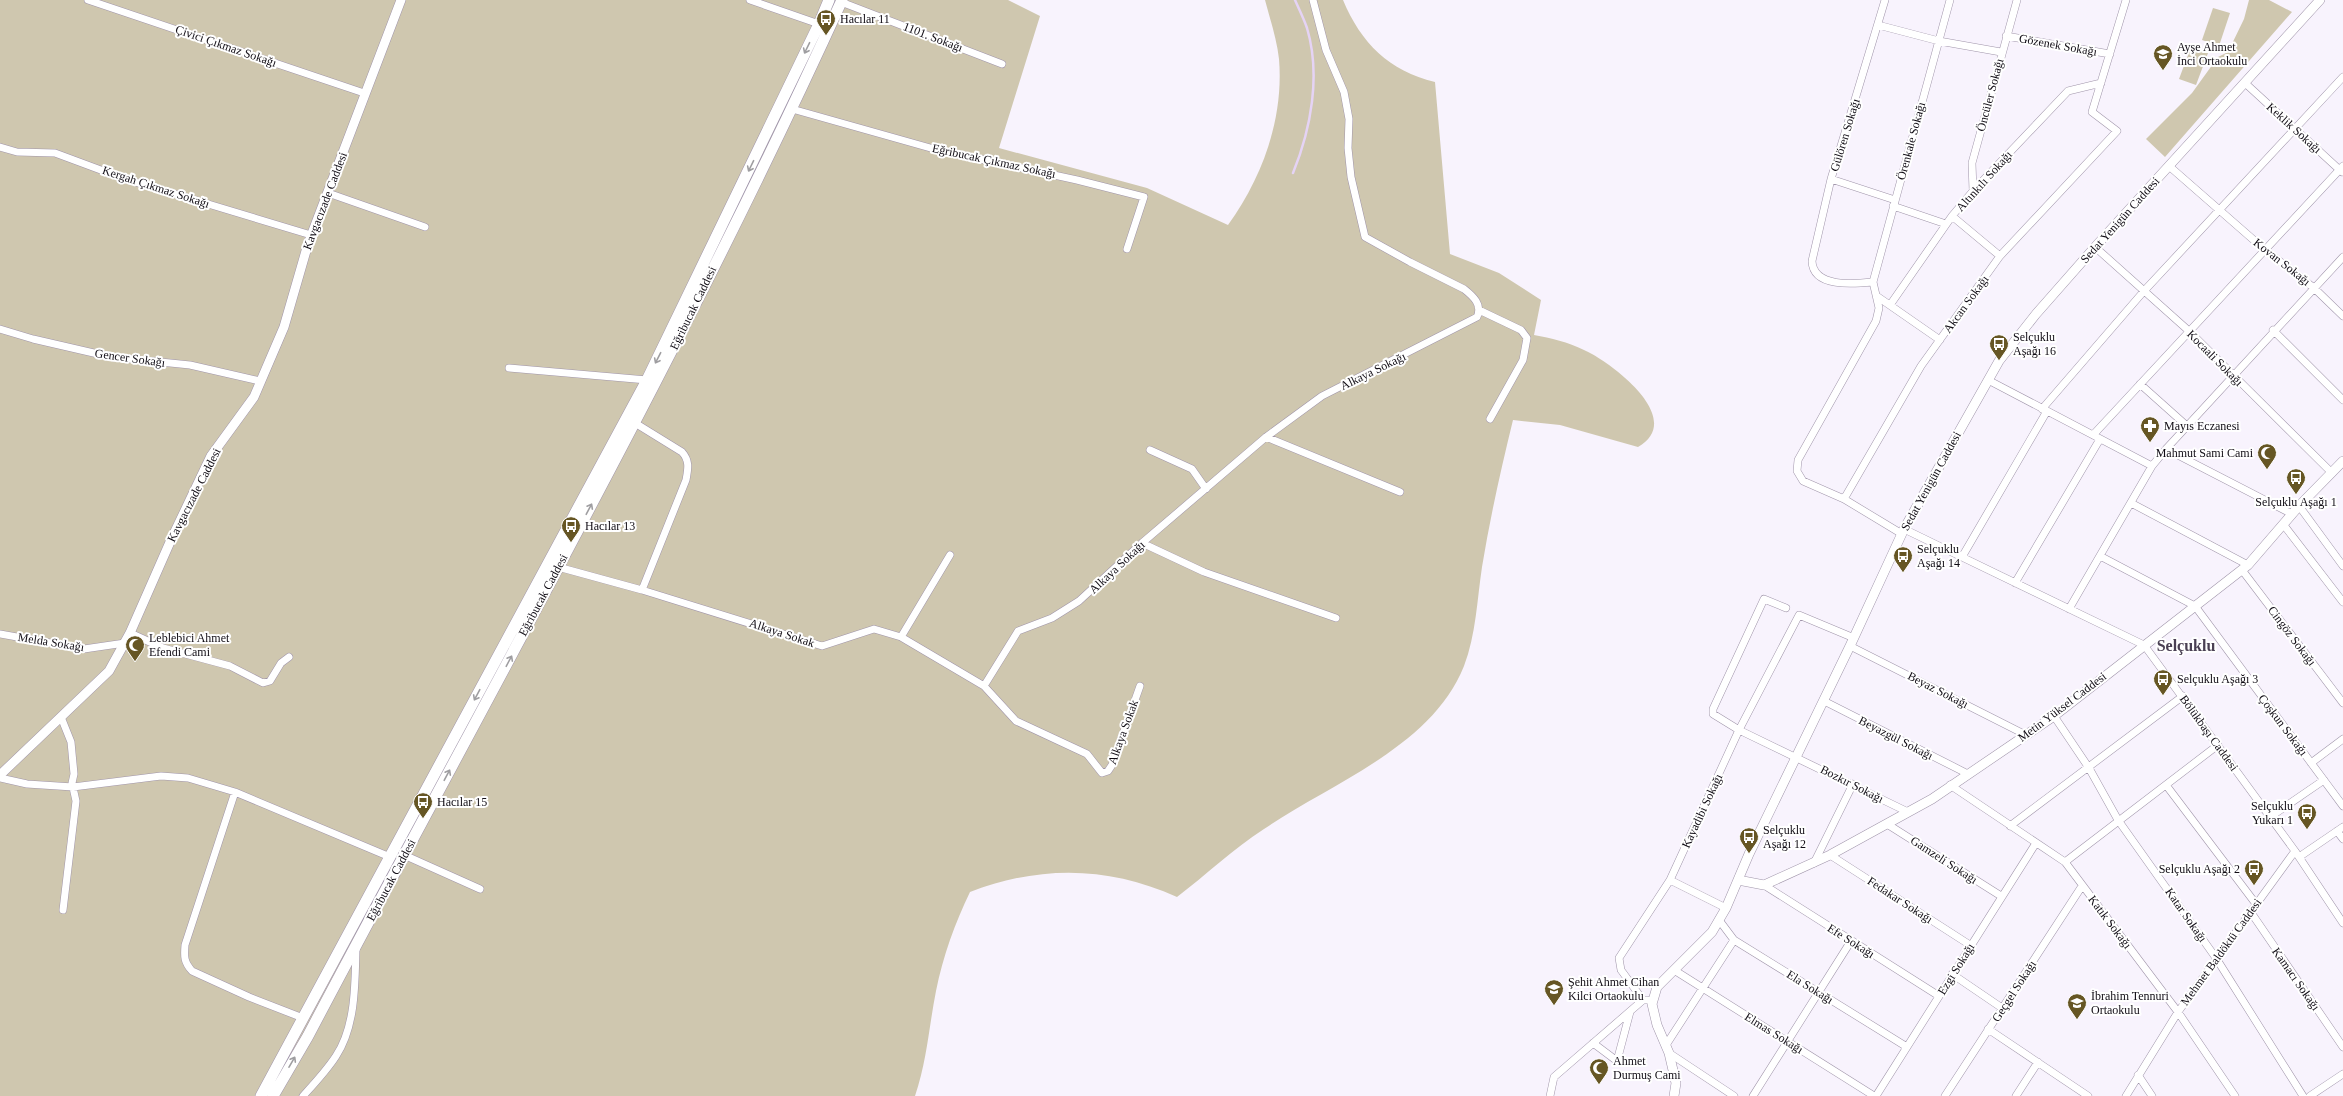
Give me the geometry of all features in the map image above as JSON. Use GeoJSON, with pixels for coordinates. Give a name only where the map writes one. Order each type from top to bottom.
{"type":"FeatureCollection","features":[{"type":"Feature","properties":{"kind":"main road","name":"Eğribucak Caddesi"},"geometry":{"type":"LineString","coordinates":[[261,1096],[647,380],[819,24],[828,0]]}},
{"type":"Feature","properties":{"kind":"main road","name":"Eğribucak Caddesi"},"geometry":{"type":"LineString","coordinates":[[273,1096],[308,1036],[636,423],[792,109],[842,1]]}},
{"type":"Feature","properties":{"kind":"street","name":"Çivici Çıkmaz Sokağı"},"geometry":{"type":"LineString","coordinates":[[88,0],[364,93]]}},
{"type":"Feature","properties":{"kind":"street","name":"Kavgacızade Caddesi"},"geometry":{"type":"LineString","coordinates":[[0,775],[109,671],[130,633],[170,542],[211,456],[254,397],[284,327],[311,236],[364,93],[401,0]]}},
{"type":"Feature","properties":{"kind":"street"},"geometry":{"type":"LineString","coordinates":[[750,0],[819,24]]}},
{"type":"Feature","properties":{"kind":"street"},"geometry":{"type":"LineString","coordinates":[[1313,0],[1326,50],[1344,92],[1349,119],[1348,148],[1351,177],[1366,237],[1410,262],[1464,289],[1472,295],[1479,310],[1521,330],[1527,338],[1523,360],[1490,420]]}},
{"type":"Feature","properties":{"kind":"street","name":"Gülören Sokağı"},"geometry":{"type":"LineString","coordinates":[[1873,282],[1852,284],[1831,281],[1821,277],[1814,271],[1812,262],[1831,179],[1885,0]]}},
{"type":"Feature","properties":{"kind":"street","name":"Örenkale Sokağı"},"geometry":{"type":"LineString","coordinates":[[1873,282],[1950,0]]}},
{"type":"Feature","properties":{"kind":"street","name":"Öncüler Sokağı"},"geometry":{"type":"LineString","coordinates":[[1972,191],[1972,163],[2001,52],[2017,0]]}},
{"type":"Feature","properties":{"kind":"street"},"geometry":{"type":"LineString","coordinates":[[2101,83],[2126,0]]}},
{"type":"Feature","properties":{"kind":"street","name":"Sedat Yenigün Caddesi"},"geometry":{"type":"LineString","coordinates":[[1648,1000],[1657,987],[1712,932],[1726,908],[1796,756],[1824,701],[1903,532],[2000,361],[2036,314],[2095,247],[2320,0]]}},
{"type":"Feature","properties":{"kind":"street","name":"1101. Sokağı"},"geometry":{"type":"LineString","coordinates":[[842,1],[1002,64]]}},
{"type":"Feature","properties":{"kind":"street"},"geometry":{"type":"LineString","coordinates":[[1878,25],[1939,41],[2001,52]]}},
{"type":"Feature","properties":{"kind":"street","name":"Gözenek Sokağı"},"geometry":{"type":"LineString","coordinates":[[2006,36],[2110,54]]}},
{"type":"Feature","properties":{"kind":"street"},"geometry":{"type":"LineString","coordinates":[[1962,557],[2045,410],[2144,291],[2343,77]]}},
{"type":"Feature","properties":{"kind":"street","name":"Altınkılı Sokağı"},"geometry":{"type":"LineString","coordinates":[[1890,305],[1946,224],[1972,191],[2068,91],[2101,83]]}},
{"type":"Feature","properties":{"kind":"street","name":"Akcan Sokağı"},"geometry":{"type":"LineString","coordinates":[[1844,499],[1921,366],[2000,256],[2117,131],[2092,112],[2101,83]]}},
{"type":"Feature","properties":{"kind":"street","name":"Keklik Sokağı"},"geometry":{"type":"LineString","coordinates":[[2245,83],[2295,129],[2342,169]]}},
{"type":"Feature","properties":{"kind":"street","name":"Eğribucak Çıkmaz Sokağı"},"geometry":{"type":"LineString","coordinates":[[792,109],[934,148],[1077,180],[1144,197],[1127,249]]}},
{"type":"Feature","properties":{"kind":"street","name":"Kergah Çıkmaz Sokağı"},"geometry":{"type":"LineString","coordinates":[[0,147],[17,152],[55,152],[125,179],[311,236]]}},
{"type":"Feature","properties":{"kind":"street","name":"Kovan Sokağı"},"geometry":{"type":"LineString","coordinates":[[2169,166],[2264,249],[2314,288],[2343,316]]}},
{"type":"Feature","properties":{"kind":"street"},"geometry":{"type":"LineString","coordinates":[[2015,583],[2096,437],[2140,384],[2264,249],[2342,169]]}},
{"type":"Feature","properties":{"kind":"street"},"geometry":{"type":"LineString","coordinates":[[1831,179],[1946,224]]}},
{"type":"Feature","properties":{"kind":"street"},"geometry":{"type":"LineString","coordinates":[[328,193],[425,227]]}},
{"type":"Feature","properties":{"kind":"street"},"geometry":{"type":"LineString","coordinates":[[1952,216],[2000,256]]}},
{"type":"Feature","properties":{"kind":"street","name":"Kocaali Sokağı"},"geometry":{"type":"LineString","coordinates":[[2095,247],[2189,331],[2332,473]]}},
{"type":"Feature","properties":{"kind":"street"},"geometry":{"type":"LineString","coordinates":[[2069,609],[2152,466],[2273,330],[2343,257]]}},
{"type":"Feature","properties":{"kind":"street"},"geometry":{"type":"LineString","coordinates":[[1873,282],[1878,297],[1940,340]]}},
{"type":"Feature","properties":{"kind":"street","name":"Bölükbaşı Caddesi"},"geometry":{"type":"LineString","coordinates":[[1878,297],[1879,308],[1876,321],[1796,466],[1799,476],[1803,481],[1844,499],[1903,532],[1962,557],[2144,645],[2183,696],[2297,854],[2343,923]]}},
{"type":"Feature","properties":{"kind":"street","name":"Alkaya Sokağı"},"geometry":{"type":"LineString","coordinates":[[984,686],[1018,631],[1052,618],[1079,601],[1142,543],[1266,437],[1322,396],[1471,322],[1477,317],[1479,310]]}},
{"type":"Feature","properties":{"kind":"street","name":"Gencer Sokağı"},"geometry":{"type":"LineString","coordinates":[[0,329],[33,339],[111,357],[190,366],[260,381]]}},
{"type":"Feature","properties":{"kind":"street"},"geometry":{"type":"LineString","coordinates":[[2273,330],[2343,400]]}},
{"type":"Feature","properties":{"kind":"street"},"geometry":{"type":"LineString","coordinates":[[509,368],[647,380]]}},
{"type":"Feature","properties":{"kind":"street"},"geometry":{"type":"LineString","coordinates":[[1988,380],[2152,466]]}},
{"type":"Feature","properties":{"kind":"street"},"geometry":{"type":"LineString","coordinates":[[2140,384],[2187,426]]}},
{"type":"Feature","properties":{"kind":"street"},"geometry":{"type":"LineString","coordinates":[[636,423],[682,452],[687,458],[688,467],[686,480],[642,590]]}},
{"type":"Feature","properties":{"kind":"street"},"geometry":{"type":"LineString","coordinates":[[1266,437],[1400,492]]}},
{"type":"Feature","properties":{"kind":"street"},"geometry":{"type":"LineString","coordinates":[[2166,449],[2292,514]]}},
{"type":"Feature","properties":{"kind":"street"},"geometry":{"type":"LineString","coordinates":[[1150,450],[1192,469],[1206,489]]}},
{"type":"Feature","properties":{"kind":"street","name":"Metin Yüksel Caddesi"},"geometry":{"type":"LineString","coordinates":[[1764,885],[1830,855],[1932,799],[1950,785],[2054,716],[2245,567],[2299,506],[2343,461]]}},
{"type":"Feature","properties":{"kind":"street"},"geometry":{"type":"LineString","coordinates":[[2131,503],[2245,567]]}},
{"type":"Feature","properties":{"kind":"street"},"geometry":{"type":"LineString","coordinates":[[2299,506],[2343,566]]}},
{"type":"Feature","properties":{"kind":"street"},"geometry":{"type":"LineString","coordinates":[[2283,524],[2343,602]]}},
{"type":"Feature","properties":{"kind":"street"},"geometry":{"type":"LineString","coordinates":[[1142,543],[1204,572],[1336,618]]}},
{"type":"Feature","properties":{"kind":"street"},"geometry":{"type":"LineString","coordinates":[[901,637],[950,554]]}},
{"type":"Feature","properties":{"kind":"street"},"geometry":{"type":"LineString","coordinates":[[2100,556],[2195,606]]}},
{"type":"Feature","properties":{"kind":"street","name":"Alkaya Sokak"},"geometry":{"type":"LineString","coordinates":[[558,567],[642,590],[822,646],[874,629],[901,637],[984,686],[1016,721],[1087,754],[1099,771],[1103,773],[1112,766],[1140,686]]}},
{"type":"Feature","properties":{"kind":"street","name":"Cingöz Sokağı"},"geometry":{"type":"LineString","coordinates":[[2245,567],[2343,703]]}},
{"type":"Feature","properties":{"kind":"street","name":"Bozkır Sokağı"},"geometry":{"type":"LineString","coordinates":[[1786,608],[1764,599],[1712,709],[1714,716],[1739,730],[1796,756],[1908,812]]}},
{"type":"Feature","properties":{"kind":"street","name":"Çoşkun Sokağı"},"geometry":{"type":"LineString","coordinates":[[2195,606],[2343,806]]}},
{"type":"Feature","properties":{"kind":"street","name":"Beyaz Sokağı"},"geometry":{"type":"LineString","coordinates":[[1799,616],[1852,642],[2026,735]]}},
{"type":"Feature","properties":{"kind":"street","name":"Kayadibi Sokağı"},"geometry":{"type":"LineString","coordinates":[[1648,1000],[1621,970],[1619,958],[1670,880],[1739,730],[1799,616]]}},
{"type":"Feature","properties":{"kind":"street"},"geometry":{"type":"LineString","coordinates":[[130,633],[163,648],[230,666],[263,683],[270,681],[281,663],[289,657]]}},
{"type":"Feature","properties":{"kind":"street","name":"Melda Sokağı"},"geometry":{"type":"LineString","coordinates":[[0,634],[84,649],[125,643]]}},
{"type":"Feature","properties":{"kind":"street"},"geometry":{"type":"LineString","coordinates":[[2010,826],[2183,696]]}},
{"type":"Feature","properties":{"kind":"street","name":"Beyazgül Sokağı"},"geometry":{"type":"LineString","coordinates":[[1824,701],[1968,774]]}},
{"type":"Feature","properties":{"kind":"street","name":"Katar Sokağı"},"geometry":{"type":"LineString","coordinates":[[2054,716],[2089,768],[2118,820],[2216,958],[2303,1096]]}},
{"type":"Feature","properties":{"kind":"street"},"geometry":{"type":"LineString","coordinates":[[61,717],[71,742],[74,774],[73,787],[76,801],[63,910]]}},
{"type":"Feature","properties":{"kind":"street"},"geometry":{"type":"LineString","coordinates":[[2311,762],[2343,739]]}},
{"type":"Feature","properties":{"kind":"street"},"geometry":{"type":"LineString","coordinates":[[2065,862],[2218,745]]}},
{"type":"Feature","properties":{"kind":"street"},"geometry":{"type":"LineString","coordinates":[[0,778],[27,784],[73,787],[161,776],[188,778],[235,792],[390,857]]}},
{"type":"Feature","properties":{"kind":"street"},"geometry":{"type":"LineString","coordinates":[[2270,817],[2324,780]]}},
{"type":"Feature","properties":{"kind":"street"},"geometry":{"type":"LineString","coordinates":[[1814,863],[1853,784]]}},
{"type":"Feature","properties":{"kind":"street","name":"Katık Sokağı"},"geometry":{"type":"LineString","coordinates":[[1950,785],[2065,862],[2178,1012],[2235,1096]]}},
{"type":"Feature","properties":{"kind":"street"},"geometry":{"type":"LineString","coordinates":[[2166,785],[2256,904]]}},
{"type":"Feature","properties":{"kind":"street"},"geometry":{"type":"LineString","coordinates":[[235,792],[185,945],[184,957],[186,964],[192,971],[242,994],[303,1018]]}},
{"type":"Feature","properties":{"kind":"street","name":"Gamzeli Sokağı"},"geometry":{"type":"LineString","coordinates":[[1887,824],[2001,896]]}},
{"type":"Feature","properties":{"kind":"street"},"geometry":{"type":"LineString","coordinates":[[2340,829],[2343,839]]}},
{"type":"Feature","properties":{"kind":"street","name":"Mehmet Baldöktü Caddesi"},"geometry":{"type":"LineString","coordinates":[[2126,1096],[2178,1012],[2250,911],[2297,854],[2340,829]]}},
{"type":"Feature","properties":{"kind":"street","name":"Ezgi Sokağı"},"geometry":{"type":"LineString","coordinates":[[1875,1096],[2036,843]]}},
{"type":"Feature","properties":{"kind":"street"},"geometry":{"type":"LineString","coordinates":[[404,855],[480,889]]}},
{"type":"Feature","properties":{"kind":"street","name":"Fedakar Sokağı"},"geometry":{"type":"LineString","coordinates":[[1830,855],[1970,945]]}},
{"type":"Feature","properties":{"kind":"street"},"geometry":{"type":"LineString","coordinates":[[1670,880],[1726,908]]}},
{"type":"Feature","properties":{"kind":"street"},"geometry":{"type":"LineString","coordinates":[[1738,880],[1764,885]]}},
{"type":"Feature","properties":{"kind":"street","name":"Efe Sokağı"},"geometry":{"type":"LineString","coordinates":[[1764,885],[1939,996]]}},
{"type":"Feature","properties":{"kind":"street","name":"Geçgel Sokağı"},"geometry":{"type":"LineString","coordinates":[[1945,1096],[2082,886]]}},
{"type":"Feature","properties":{"kind":"street","name":"Kamacı Sokağı"},"geometry":{"type":"LineString","coordinates":[[2250,911],[2343,1047]]}},
{"type":"Feature","properties":{"kind":"street","name":"Ela Sokağı"},"geometry":{"type":"LineString","coordinates":[[1719,920],[1734,940],[1907,1047]]}},
{"type":"Feature","properties":{"kind":"street"},"geometry":{"type":"LineString","coordinates":[[1667,1049],[1703,988],[1734,940]]}},
{"type":"Feature","properties":{"kind":"street"},"geometry":{"type":"LineString","coordinates":[[1753,1096],[1852,941]]}},
{"type":"Feature","properties":{"kind":"street"},"geometry":{"type":"LineString","coordinates":[[303,1096],[337,1055],[348,1028],[355,986],[356,944]]}},
{"type":"Feature","properties":{"kind":"street","name":"Elmas Sokağı"},"geometry":{"type":"LineString","coordinates":[[1674,970],[1875,1096]]}},
{"type":"Feature","properties":{"kind":"street"},"geometry":{"type":"LineString","coordinates":[[1952,974],[2002,1008]]}},
{"type":"Feature","properties":{"kind":"street"},"geometry":{"type":"LineString","coordinates":[[1550,1096],[1554,1077],[1630,1011],[1648,1000],[1667,1049],[1676,1083],[1674,1096]]}},
{"type":"Feature","properties":{"kind":"street"},"geometry":{"type":"LineString","coordinates":[[1594,1043],[1617,1061],[1630,1011]]}},
{"type":"Feature","properties":{"kind":"street"},"geometry":{"type":"LineString","coordinates":[[1988,1029],[2087,1096]]}},
{"type":"Feature","properties":{"kind":"street"},"geometry":{"type":"LineString","coordinates":[[1667,1049],[1734,1096]]}},
{"type":"Feature","properties":{"kind":"street"},"geometry":{"type":"LineString","coordinates":[[2016,1096],[2038,1062]]}},
{"type":"Feature","properties":{"kind":"street"},"geometry":{"type":"LineString","coordinates":[[2310,1096],[2343,1074]]}},
{"type":"Feature","properties":{"kind":"street"},"geometry":{"type":"LineString","coordinates":[[2138,1075],[2152,1096]]}},
{"type":"Feature","properties":{"kind":"shaded area"},"geometry":{"type":"Polygon","coordinates":[[[0,0],[1008,0],[1040,16],[999,148],[1147,188],[1228,225],[1251,188],[1260,168],[1268,147],[1278,104],[1280,81],[1279,59],[1265,0],[1343,0],[1358,29],[1378,53],[1390,63],[1404,71],[1435,82],[1450,254],[1499,273],[1541,300],[1534,335],[1547,337],[1572,345],[1596,356],[1611,366],[1640,392],[1650,407],[1654,422],[1651,435],[1638,447],[1560,425],[1513,420],[1500,475],[1482,567],[1476,617],[1471,642],[1464,666],[1449,694],[1429,719],[1404,741],[1377,761],[1291,812],[1253,837],[1177,897],[1126,879],[1074,873],[1022,877],[996,883],[970,892],[954,928],[942,965],[922,1070],[915,1096],[0,1096],[0,0]]]}},
{"type":"Feature","properties":{"kind":"shaded area"},"geometry":{"type":"Polygon","coordinates":[[[2249,0],[2269,0],[2292,12],[2165,157],[2146,139],[2192,93],[2218,57],[2228,52],[2244,19],[2249,0]]]}},
{"type":"Feature","properties":{"kind":"shaded area"},"geometry":{"type":"Polygon","coordinates":[[[2213,8],[2230,13],[2219,46],[2202,40],[2213,8]]]}},
{"type":"Feature","properties":{"kind":"shaded area"},"geometry":{"type":"Polygon","coordinates":[[[2191,47],[2208,53],[2196,85],[2179,79],[2191,47]]]}},
{"type":"Feature","properties":{"kind":"waterway"},"geometry":{"type":"LineString","coordinates":[[1293,173],[1305,138],[1312,102],[1313,83],[1311,46],[1307,28],[1295,0]]}},
{"type":"Feature","properties":{"kind":"place","name":"Hacılar 11"},"geometry":{"type":"Point","coordinates":[826,36]}},
{"type":"Feature","properties":{"kind":"place","name":"Ayşe Ahmet İnci Ortaokulu"},"geometry":{"type":"Point","coordinates":[2163,71]}},
{"type":"Feature","properties":{"kind":"place","name":"Selçuklu Aşağı 16"},"geometry":{"type":"Point","coordinates":[1999,361]}},
{"type":"Feature","properties":{"kind":"place","name":"Mayıs Eczanesi"},"geometry":{"type":"Point","coordinates":[2150,443]}},
{"type":"Feature","properties":{"kind":"place","name":"Mahmut Sami Cami"},"geometry":{"type":"Point","coordinates":[2267,470]}},
{"type":"Feature","properties":{"kind":"place","name":"Selçuklu Aşağı 1"},"geometry":{"type":"Point","coordinates":[2296,495]}},
{"type":"Feature","properties":{"kind":"place","name":"Hacılar 13"},"geometry":{"type":"Point","coordinates":[571,543]}},
{"type":"Feature","properties":{"kind":"place","name":"Selçuklu Aşağı 14"},"geometry":{"type":"Point","coordinates":[1903,573]}},
{"type":"Feature","properties":{"kind":"place","name":"Leblebici Ahmet Efendi Cami"},"geometry":{"type":"Point","coordinates":[135,662]}},
{"type":"Feature","properties":{"kind":"place","name":"Selçuklu Aşağı 3"},"geometry":{"type":"Point","coordinates":[2163,696]}},
{"type":"Feature","properties":{"kind":"place","name":"Hacılar 15"},"geometry":{"type":"Point","coordinates":[423,819]}},
{"type":"Feature","properties":{"kind":"place","name":"Selçuklu Yukarı 1"},"geometry":{"type":"Point","coordinates":[2307,830]}},
{"type":"Feature","properties":{"kind":"place","name":"Selçuklu Aşağı 12"},"geometry":{"type":"Point","coordinates":[1749,854]}},
{"type":"Feature","properties":{"kind":"place","name":"Selçuklu Aşağı 2"},"geometry":{"type":"Point","coordinates":[2254,886]}},
{"type":"Feature","properties":{"kind":"place","name":"Şehit Ahmet Cihan Kilci Ortaokulu"},"geometry":{"type":"Point","coordinates":[1554,1006]}},
{"type":"Feature","properties":{"kind":"place","name":"İbrahim Tennuri Ortaokulu"},"geometry":{"type":"Point","coordinates":[2077,1020]}},
{"type":"Feature","properties":{"kind":"place","name":"Ahmet Durmuş Cami"},"geometry":{"type":"Point","coordinates":[1599,1085]}},
{"type":"Feature","properties":{"kind":"district","name":"Selçuklu"},"geometry":{"type":"Point","coordinates":[2186,645]}}]}
